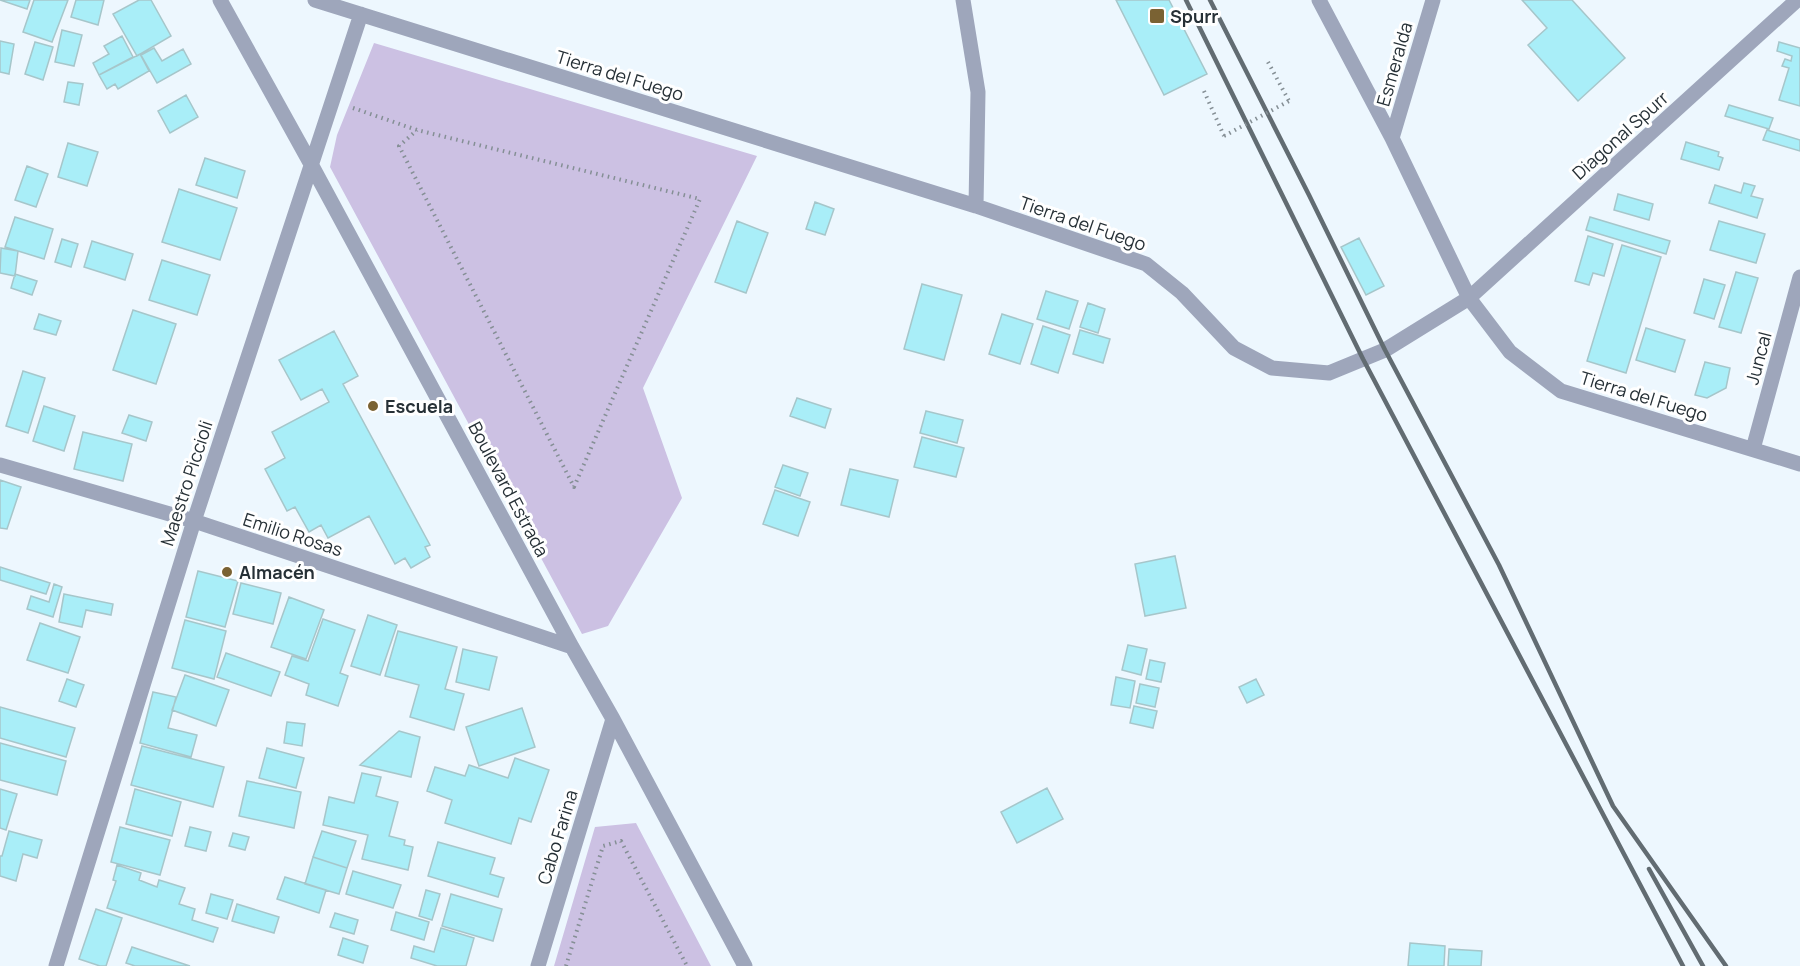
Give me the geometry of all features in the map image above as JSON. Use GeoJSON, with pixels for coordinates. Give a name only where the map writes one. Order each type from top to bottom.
{"type":"FeatureCollection","features":[{"type":"Feature","properties":{"kind":"street","name":"Boulevard Estrada"},"geometry":{"type":"LineString","coordinates":[[220,0],[613,719],[745,966]]}},
{"type":"Feature","properties":{"kind":"street","name":"Tierra del Fuego"},"geometry":{"type":"LineString","coordinates":[[315,0],[976,206],[1146,264],[1182,293],[1234,348],[1272,368],[1329,373],[1385,350],[1469,298],[1510,352],[1561,391],[1800,464]]}},
{"type":"Feature","properties":{"kind":"street"},"geometry":{"type":"LineString","coordinates":[[963,0],[978,92],[976,206]]}},
{"type":"Feature","properties":{"kind":"street"},"geometry":{"type":"LineString","coordinates":[[1319,0],[1392,138],[1469,298]]}},
{"type":"Feature","properties":{"kind":"street","name":"Esmeralda"},"geometry":{"type":"LineString","coordinates":[[1392,138],[1433,0]]}},
{"type":"Feature","properties":{"kind":"street","name":"Diagonal Spurr"},"geometry":{"type":"LineString","coordinates":[[1469,298],[1797,0]]}},
{"type":"Feature","properties":{"kind":"street","name":"Maestro Piccioli"},"geometry":{"type":"LineString","coordinates":[[56,966],[194,521],[361,14]]}},
{"type":"Feature","properties":{"kind":"street","name":"Juncal"},"geometry":{"type":"LineString","coordinates":[[1753,449],[1800,277]]}},
{"type":"Feature","properties":{"kind":"street","name":"Emilio Rosas"},"geometry":{"type":"LineString","coordinates":[[0,465],[194,521],[572,647]]}},
{"type":"Feature","properties":{"kind":"street","name":"Cabo Farina"},"geometry":{"type":"LineString","coordinates":[[538,966],[613,719]]}},
{"type":"Feature","properties":{"kind":"path"},"geometry":{"type":"LineString","coordinates":[[1204,91],[1224,136],[1289,101],[1268,62]]}},
{"type":"Feature","properties":{"kind":"path"},"geometry":{"type":"LineString","coordinates":[[349,106],[417,130],[700,199],[574,487],[399,146],[417,130]]}},
{"type":"Feature","properties":{"kind":"path"},"geometry":{"type":"LineString","coordinates":[[567,966],[603,846],[621,841],[687,966]]}},
{"type":"Feature","properties":{"kind":"shaded area"},"geometry":{"type":"Polygon","coordinates":[[[374,43],[757,156],[643,388],[682,498],[608,626],[582,634],[330,167],[337,135],[374,43]]]}},
{"type":"Feature","properties":{"kind":"shaded area"},"geometry":{"type":"Polygon","coordinates":[[[636,823],[711,966],[554,966],[595,827],[636,823]]]}},
{"type":"Feature","properties":{"kind":"building"},"geometry":{"type":"Polygon","coordinates":[[[0,0],[30,0],[27,9],[0,0]]]}},
{"type":"Feature","properties":{"kind":"building"},"geometry":{"type":"Polygon","coordinates":[[[34,0],[68,0],[52,42],[23,32],[34,0]]]}},
{"type":"Feature","properties":{"kind":"building"},"geometry":{"type":"Polygon","coordinates":[[[76,0],[104,0],[98,25],[71,17],[76,0]]]}},
{"type":"Feature","properties":{"kind":"building"},"geometry":{"type":"Polygon","coordinates":[[[139,0],[151,0],[171,36],[137,56],[113,14],[139,0]]]}},
{"type":"Feature","properties":{"kind":"building"},"geometry":{"type":"Polygon","coordinates":[[[1116,0],[1169,0],[1207,74],[1164,95],[1116,0]]]}},
{"type":"Feature","properties":{"kind":"building"},"geometry":{"type":"Polygon","coordinates":[[[1522,0],[1572,0],[1625,58],[1578,101],[1528,45],[1547,28],[1522,0]]]}},
{"type":"Feature","properties":{"kind":"building"},"geometry":{"type":"Polygon","coordinates":[[[62,30],[82,35],[74,66],[55,62],[62,30]]]}},
{"type":"Feature","properties":{"kind":"building"},"geometry":{"type":"Polygon","coordinates":[[[122,36],[133,57],[99,75],[93,63],[109,54],[104,46],[122,36]]]}},
{"type":"Feature","properties":{"kind":"building"},"geometry":{"type":"Polygon","coordinates":[[[0,41],[14,44],[9,74],[0,72],[0,41]]]}},
{"type":"Feature","properties":{"kind":"building"},"geometry":{"type":"Polygon","coordinates":[[[35,42],[53,47],[43,80],[25,74],[35,42]]]}},
{"type":"Feature","properties":{"kind":"building"},"geometry":{"type":"Polygon","coordinates":[[[1779,42],[1800,48],[1800,106],[1779,100],[1789,68],[1782,66],[1785,59],[1791,61],[1792,56],[1777,51],[1779,42]]]}},
{"type":"Feature","properties":{"kind":"building"},"geometry":{"type":"Polygon","coordinates":[[[154,48],[162,61],[183,49],[191,64],[157,83],[141,55],[154,48]]]}},
{"type":"Feature","properties":{"kind":"building"},"geometry":{"type":"Polygon","coordinates":[[[140,54],[149,71],[118,89],[115,84],[107,89],[99,75],[140,54]]]}},
{"type":"Feature","properties":{"kind":"building"},"geometry":{"type":"Polygon","coordinates":[[[68,82],[83,84],[79,105],[64,102],[68,82]]]}},
{"type":"Feature","properties":{"kind":"building"},"geometry":{"type":"Polygon","coordinates":[[[186,95],[198,117],[170,133],[158,111],[186,95]]]}},
{"type":"Feature","properties":{"kind":"building"},"geometry":{"type":"Polygon","coordinates":[[[1729,105],[1773,118],[1769,129],[1725,116],[1729,105]]]}},
{"type":"Feature","properties":{"kind":"building"},"geometry":{"type":"Polygon","coordinates":[[[1767,130],[1800,140],[1800,151],[1763,140],[1767,130]]]}},
{"type":"Feature","properties":{"kind":"building"},"geometry":{"type":"Polygon","coordinates":[[[1686,142],[1719,152],[1718,156],[1723,158],[1719,170],[1681,159],[1686,142]]]}},
{"type":"Feature","properties":{"kind":"building"},"geometry":{"type":"Polygon","coordinates":[[[68,143],[98,152],[87,186],[58,177],[68,143]]]}},
{"type":"Feature","properties":{"kind":"building"},"geometry":{"type":"Polygon","coordinates":[[[205,158],[245,171],[237,198],[196,185],[205,158]]]}},
{"type":"Feature","properties":{"kind":"building"},"geometry":{"type":"Polygon","coordinates":[[[27,166],[48,174],[36,207],[15,200],[27,166]]]}},
{"type":"Feature","properties":{"kind":"building"},"geometry":{"type":"Polygon","coordinates":[[[1744,183],[1755,186],[1751,196],[1763,199],[1757,218],[1709,203],[1715,185],[1741,193],[1744,183]]]}},
{"type":"Feature","properties":{"kind":"building"},"geometry":{"type":"Polygon","coordinates":[[[179,189],[237,208],[220,260],[162,242],[179,189]]]}},
{"type":"Feature","properties":{"kind":"building"},"geometry":{"type":"Polygon","coordinates":[[[1618,194],[1653,204],[1649,220],[1614,210],[1618,194]]]}},
{"type":"Feature","properties":{"kind":"building"},"geometry":{"type":"Polygon","coordinates":[[[815,202],[834,209],[825,235],[806,229],[815,202]]]}},
{"type":"Feature","properties":{"kind":"building"},"geometry":{"type":"Polygon","coordinates":[[[15,217],[53,229],[44,259],[5,247],[15,217]]]}},
{"type":"Feature","properties":{"kind":"building"},"geometry":{"type":"Polygon","coordinates":[[[1590,217],[1670,241],[1666,254],[1586,230],[1590,217]]]}},
{"type":"Feature","properties":{"kind":"building"},"geometry":{"type":"Polygon","coordinates":[[[737,221],[768,233],[746,293],[715,282],[737,221]]]}},
{"type":"Feature","properties":{"kind":"building"},"geometry":{"type":"Polygon","coordinates":[[[1719,221],[1765,234],[1756,263],[1710,250],[1719,221]]]}},
{"type":"Feature","properties":{"kind":"building"},"geometry":{"type":"Polygon","coordinates":[[[1588,236],[1613,244],[1604,276],[1593,273],[1589,285],[1575,281],[1588,236]]]}},
{"type":"Feature","properties":{"kind":"building"},"geometry":{"type":"Polygon","coordinates":[[[1359,238],[1384,286],[1366,295],[1341,247],[1359,238]]]}},
{"type":"Feature","properties":{"kind":"building"},"geometry":{"type":"Polygon","coordinates":[[[62,239],[78,244],[71,267],[55,262],[62,239]]]}},
{"type":"Feature","properties":{"kind":"building"},"geometry":{"type":"Polygon","coordinates":[[[92,241],[133,254],[125,280],[84,267],[92,241]]]}},
{"type":"Feature","properties":{"kind":"building"},"geometry":{"type":"Polygon","coordinates":[[[1622,245],[1661,257],[1626,373],[1587,361],[1622,245]]]}},
{"type":"Feature","properties":{"kind":"building"},"geometry":{"type":"Polygon","coordinates":[[[1,248],[18,251],[15,276],[0,273],[1,248]]]}},
{"type":"Feature","properties":{"kind":"building"},"geometry":{"type":"Polygon","coordinates":[[[162,260],[210,275],[197,315],[149,300],[162,260]]]}},
{"type":"Feature","properties":{"kind":"building"},"geometry":{"type":"Polygon","coordinates":[[[1736,272],[1758,278],[1741,333],[1719,327],[1736,272]]]}},
{"type":"Feature","properties":{"kind":"building"},"geometry":{"type":"Polygon","coordinates":[[[15,274],[37,281],[32,295],[11,288],[15,274]]]}},
{"type":"Feature","properties":{"kind":"building"},"geometry":{"type":"Polygon","coordinates":[[[1704,279],[1725,285],[1714,319],[1694,313],[1704,279]]]}},
{"type":"Feature","properties":{"kind":"building"},"geometry":{"type":"Polygon","coordinates":[[[922,284],[962,295],[944,360],[904,349],[922,284]]]}},
{"type":"Feature","properties":{"kind":"building"},"geometry":{"type":"Polygon","coordinates":[[[1046,291],[1078,301],[1069,329],[1037,319],[1046,291]]]}},
{"type":"Feature","properties":{"kind":"building"},"geometry":{"type":"Polygon","coordinates":[[[1088,303],[1105,309],[1098,333],[1080,327],[1088,303]]]}},
{"type":"Feature","properties":{"kind":"building"},"geometry":{"type":"Polygon","coordinates":[[[133,310],[176,324],[156,384],[113,370],[133,310]]]}},
{"type":"Feature","properties":{"kind":"building"},"geometry":{"type":"Polygon","coordinates":[[[39,314],[61,321],[56,335],[34,329],[39,314]]]}},
{"type":"Feature","properties":{"kind":"building"},"geometry":{"type":"Polygon","coordinates":[[[1002,314],[1033,324],[1020,364],[989,354],[1002,314]]]}},
{"type":"Feature","properties":{"kind":"building"},"geometry":{"type":"Polygon","coordinates":[[[1043,326],[1070,335],[1058,373],[1031,364],[1043,326]]]}},
{"type":"Feature","properties":{"kind":"building"},"geometry":{"type":"Polygon","coordinates":[[[1646,328],[1685,340],[1675,372],[1636,360],[1646,328]]]}},
{"type":"Feature","properties":{"kind":"building"},"geometry":{"type":"Polygon","coordinates":[[[1080,330],[1110,339],[1103,363],[1073,354],[1080,330]]]}},
{"type":"Feature","properties":{"kind":"building"},"geometry":{"type":"Polygon","coordinates":[[[334,331],[358,376],[343,384],[430,545],[425,547],[430,557],[411,568],[405,558],[395,564],[369,516],[328,538],[321,525],[309,532],[295,507],[287,511],[265,469],[285,458],[272,432],[329,402],[322,389],[301,400],[279,360],[334,331]]]}},
{"type":"Feature","properties":{"kind":"building"},"geometry":{"type":"Polygon","coordinates":[[[1705,362],[1730,368],[1726,388],[1707,398],[1695,395],[1705,362]]]}},
{"type":"Feature","properties":{"kind":"building"},"geometry":{"type":"Polygon","coordinates":[[[23,371],[45,378],[28,433],[6,426],[23,371]]]}},
{"type":"Feature","properties":{"kind":"building"},"geometry":{"type":"Polygon","coordinates":[[[797,398],[831,409],[825,428],[790,416],[797,398]]]}},
{"type":"Feature","properties":{"kind":"building"},"geometry":{"type":"Polygon","coordinates":[[[44,406],[75,416],[64,451],[33,441],[44,406]]]}},
{"type":"Feature","properties":{"kind":"building"},"geometry":{"type":"Polygon","coordinates":[[[926,411],[963,420],[957,443],[920,433],[926,411]]]}},
{"type":"Feature","properties":{"kind":"building"},"geometry":{"type":"Polygon","coordinates":[[[129,415],[152,422],[146,441],[122,433],[129,415]]]}},
{"type":"Feature","properties":{"kind":"building"},"geometry":{"type":"Polygon","coordinates":[[[83,432],[132,444],[123,481],[74,469],[83,432]]]}},
{"type":"Feature","properties":{"kind":"building"},"geometry":{"type":"Polygon","coordinates":[[[922,437],[964,448],[956,477],[914,467],[922,437]]]}},
{"type":"Feature","properties":{"kind":"building"},"geometry":{"type":"Polygon","coordinates":[[[783,465],[808,473],[800,496],[775,487],[783,465]]]}},
{"type":"Feature","properties":{"kind":"building"},"geometry":{"type":"Polygon","coordinates":[[[850,469],[898,480],[889,517],[841,505],[850,469]]]}},
{"type":"Feature","properties":{"kind":"building"},"geometry":{"type":"Polygon","coordinates":[[[0,480],[21,487],[7,529],[0,528],[0,480]]]}},
{"type":"Feature","properties":{"kind":"building"},"geometry":{"type":"Polygon","coordinates":[[[775,490],[810,502],[798,536],[763,524],[775,490]]]}},
{"type":"Feature","properties":{"kind":"building"},"geometry":{"type":"Polygon","coordinates":[[[1175,556],[1186,608],[1145,616],[1135,564],[1175,556]]]}},
{"type":"Feature","properties":{"kind":"building"},"geometry":{"type":"Polygon","coordinates":[[[0,567],[50,583],[46,594],[0,580],[0,567]]]}},
{"type":"Feature","properties":{"kind":"building"},"geometry":{"type":"Polygon","coordinates":[[[198,571],[238,581],[225,627],[186,617],[198,571]]]}},
{"type":"Feature","properties":{"kind":"building"},"geometry":{"type":"Polygon","coordinates":[[[241,583],[281,593],[273,624],[233,614],[241,583]]]}},
{"type":"Feature","properties":{"kind":"building"},"geometry":{"type":"Polygon","coordinates":[[[54,584],[62,587],[53,617],[27,609],[31,596],[49,602],[54,584]]]}},
{"type":"Feature","properties":{"kind":"building"},"geometry":{"type":"Polygon","coordinates":[[[64,594],[113,604],[111,615],[86,610],[82,627],[59,622],[64,594]]]}},
{"type":"Feature","properties":{"kind":"building"},"geometry":{"type":"Polygon","coordinates":[[[289,597],[324,610],[306,659],[271,647],[289,597]]]}},
{"type":"Feature","properties":{"kind":"building"},"geometry":{"type":"Polygon","coordinates":[[[368,615],[397,625],[380,675],[351,666],[368,615]]]}},
{"type":"Feature","properties":{"kind":"building"},"geometry":{"type":"Polygon","coordinates":[[[323,619],[355,630],[340,673],[348,676],[338,706],[306,695],[309,684],[285,675],[292,656],[308,661],[323,619]]]}},
{"type":"Feature","properties":{"kind":"building"},"geometry":{"type":"Polygon","coordinates":[[[185,620],[226,631],[214,679],[172,668],[185,620]]]}},
{"type":"Feature","properties":{"kind":"building"},"geometry":{"type":"Polygon","coordinates":[[[40,623],[80,637],[68,673],[27,660],[40,623]]]}},
{"type":"Feature","properties":{"kind":"building"},"geometry":{"type":"Polygon","coordinates":[[[398,631],[457,647],[445,689],[464,694],[454,730],[410,717],[419,685],[385,676],[398,631]]]}},
{"type":"Feature","properties":{"kind":"building"},"geometry":{"type":"Polygon","coordinates":[[[1128,645],[1147,649],[1141,675],[1122,670],[1128,645]]]}},
{"type":"Feature","properties":{"kind":"building"},"geometry":{"type":"Polygon","coordinates":[[[463,649],[497,657],[489,690],[456,682],[463,649]]]}},
{"type":"Feature","properties":{"kind":"building"},"geometry":{"type":"Polygon","coordinates":[[[226,653],[280,672],[271,696],[217,677],[226,653]]]}},
{"type":"Feature","properties":{"kind":"building"},"geometry":{"type":"Polygon","coordinates":[[[1150,660],[1165,663],[1161,682],[1146,679],[1150,660]]]}},
{"type":"Feature","properties":{"kind":"building"},"geometry":{"type":"Polygon","coordinates":[[[185,675],[229,690],[216,726],[172,710],[185,675]]]}},
{"type":"Feature","properties":{"kind":"building"},"geometry":{"type":"Polygon","coordinates":[[[1116,677],[1135,681],[1130,708],[1111,705],[1116,677]]]}},
{"type":"Feature","properties":{"kind":"building"},"geometry":{"type":"Polygon","coordinates":[[[67,679],[84,685],[76,707],[59,701],[67,679]]]}},
{"type":"Feature","properties":{"kind":"building"},"geometry":{"type":"Polygon","coordinates":[[[1256,679],[1264,695],[1247,703],[1239,687],[1256,679]]]}},
{"type":"Feature","properties":{"kind":"building"},"geometry":{"type":"Polygon","coordinates":[[[1140,684],[1159,688],[1155,707],[1136,703],[1140,684]]]}},
{"type":"Feature","properties":{"kind":"building"},"geometry":{"type":"Polygon","coordinates":[[[153,692],[176,697],[168,728],[197,735],[191,757],[140,743],[153,692]]]}},
{"type":"Feature","properties":{"kind":"building"},"geometry":{"type":"Polygon","coordinates":[[[1134,706],[1157,711],[1153,728],[1130,723],[1134,706]]]}},
{"type":"Feature","properties":{"kind":"building"},"geometry":{"type":"Polygon","coordinates":[[[0,707],[75,728],[66,757],[0,738],[0,707]]]}},
{"type":"Feature","properties":{"kind":"building"},"geometry":{"type":"Polygon","coordinates":[[[522,708],[535,747],[479,766],[466,727],[522,708]]]}},
{"type":"Feature","properties":{"kind":"building"},"geometry":{"type":"Polygon","coordinates":[[[287,722],[305,724],[302,746],[284,743],[287,722]]]}},
{"type":"Feature","properties":{"kind":"building"},"geometry":{"type":"Polygon","coordinates":[[[399,731],[420,737],[411,777],[360,765],[399,731]]]}},
{"type":"Feature","properties":{"kind":"building"},"geometry":{"type":"Polygon","coordinates":[[[0,743],[66,761],[57,795],[0,780],[0,743]]]}},
{"type":"Feature","properties":{"kind":"building"},"geometry":{"type":"Polygon","coordinates":[[[142,746],[224,767],[213,807],[131,785],[142,746]]]}},
{"type":"Feature","properties":{"kind":"building"},"geometry":{"type":"Polygon","coordinates":[[[267,748],[304,758],[296,788],[259,778],[267,748]]]}},
{"type":"Feature","properties":{"kind":"building"},"geometry":{"type":"Polygon","coordinates":[[[515,758],[549,770],[531,822],[519,818],[511,844],[445,823],[452,800],[427,791],[435,767],[465,776],[469,765],[508,778],[515,758]]]}},
{"type":"Feature","properties":{"kind":"building"},"geometry":{"type":"Polygon","coordinates":[[[362,773],[381,777],[376,796],[398,802],[389,836],[405,840],[404,845],[413,847],[408,870],[362,859],[368,835],[323,825],[329,797],[354,803],[362,773]]]}},
{"type":"Feature","properties":{"kind":"building"},"geometry":{"type":"Polygon","coordinates":[[[247,781],[301,792],[294,828],[239,816],[247,781]]]}},
{"type":"Feature","properties":{"kind":"building"},"geometry":{"type":"Polygon","coordinates":[[[1047,788],[1063,819],[1017,843],[1001,812],[1047,788]]]}},
{"type":"Feature","properties":{"kind":"building"},"geometry":{"type":"Polygon","coordinates":[[[0,789],[17,794],[6,830],[0,828],[0,789]]]}},
{"type":"Feature","properties":{"kind":"building"},"geometry":{"type":"Polygon","coordinates":[[[135,789],[181,802],[172,836],[126,824],[135,789]]]}},
{"type":"Feature","properties":{"kind":"building"},"geometry":{"type":"Polygon","coordinates":[[[120,827],[170,840],[160,875],[111,862],[120,827]]]}},
{"type":"Feature","properties":{"kind":"building"},"geometry":{"type":"Polygon","coordinates":[[[190,827],[211,832],[206,851],[185,846],[190,827]]]}},
{"type":"Feature","properties":{"kind":"building"},"geometry":{"type":"Polygon","coordinates":[[[9,831],[42,840],[37,858],[23,854],[16,881],[0,876],[0,856],[2,856],[9,831]]]}},
{"type":"Feature","properties":{"kind":"building"},"geometry":{"type":"Polygon","coordinates":[[[322,831],[356,841],[347,868],[313,857],[322,831]]]}},
{"type":"Feature","properties":{"kind":"building"},"geometry":{"type":"Polygon","coordinates":[[[233,833],[249,837],[245,850],[229,846],[233,833]]]}},
{"type":"Feature","properties":{"kind":"building"},"geometry":{"type":"Polygon","coordinates":[[[438,842],[495,858],[490,874],[504,878],[498,897],[428,876],[438,842]]]}},
{"type":"Feature","properties":{"kind":"building"},"geometry":{"type":"Polygon","coordinates":[[[313,857],[347,868],[339,894],[305,884],[313,857]]]}},
{"type":"Feature","properties":{"kind":"building"},"geometry":{"type":"Polygon","coordinates":[[[117,865],[141,873],[139,880],[157,887],[159,880],[185,888],[179,904],[195,909],[192,920],[218,928],[213,942],[107,908],[116,881],[113,880],[117,865]]]}},
{"type":"Feature","properties":{"kind":"building"},"geometry":{"type":"Polygon","coordinates":[[[353,871],[401,885],[393,908],[346,894],[353,871]]]}},
{"type":"Feature","properties":{"kind":"building"},"geometry":{"type":"Polygon","coordinates":[[[285,877],[326,890],[319,913],[277,899],[285,877]]]}},
{"type":"Feature","properties":{"kind":"building"},"geometry":{"type":"Polygon","coordinates":[[[426,890],[440,894],[432,920],[419,916],[426,890]]]}},
{"type":"Feature","properties":{"kind":"building"},"geometry":{"type":"Polygon","coordinates":[[[211,894],[233,900],[227,919],[206,913],[211,894]]]}},
{"type":"Feature","properties":{"kind":"building"},"geometry":{"type":"Polygon","coordinates":[[[451,894],[502,909],[493,941],[442,926],[451,894]]]}},
{"type":"Feature","properties":{"kind":"building"},"geometry":{"type":"Polygon","coordinates":[[[237,904],[279,917],[274,933],[232,921],[237,904]]]}},
{"type":"Feature","properties":{"kind":"building"},"geometry":{"type":"Polygon","coordinates":[[[96,909],[122,918],[106,966],[79,959],[96,909]]]}},
{"type":"Feature","properties":{"kind":"building"},"geometry":{"type":"Polygon","coordinates":[[[396,912],[429,922],[424,940],[391,930],[396,912]]]}},
{"type":"Feature","properties":{"kind":"building"},"geometry":{"type":"Polygon","coordinates":[[[335,913],[358,920],[354,934],[330,927],[335,913]]]}},
{"type":"Feature","properties":{"kind":"building"},"geometry":{"type":"Polygon","coordinates":[[[441,928],[474,938],[466,966],[437,966],[411,958],[414,946],[434,952],[441,928]]]}},
{"type":"Feature","properties":{"kind":"building"},"geometry":{"type":"Polygon","coordinates":[[[343,938],[368,946],[363,963],[338,955],[343,938]]]}},
{"type":"Feature","properties":{"kind":"building"},"geometry":{"type":"Polygon","coordinates":[[[1410,943],[1445,946],[1444,966],[1408,966],[1410,943]]]}},
{"type":"Feature","properties":{"kind":"building"},"geometry":{"type":"Polygon","coordinates":[[[132,947],[190,966],[135,966],[126,963],[132,947]]]}},
{"type":"Feature","properties":{"kind":"building"},"geometry":{"type":"Polygon","coordinates":[[[1449,949],[1482,951],[1481,966],[1448,966],[1449,949]]]}},
{"type":"Feature","properties":{"kind":"railway"},"geometry":{"type":"LineString","coordinates":[[1186,0],[1363,359],[1683,966]]}},
{"type":"Feature","properties":{"kind":"railway"},"geometry":{"type":"LineString","coordinates":[[1210,0],[1385,350],[1499,565],[1613,806],[1726,966]]}},
{"type":"Feature","properties":{"kind":"railway"},"geometry":{"type":"LineString","coordinates":[[1649,869],[1703,966]]}},
{"type":"Feature","properties":{"kind":"place","name":"Spurr"},"geometry":{"type":"Point","coordinates":[1157,16]}},
{"type":"Feature","properties":{"kind":"place","name":"Escuela"},"geometry":{"type":"Point","coordinates":[373,406]}},
{"type":"Feature","properties":{"kind":"place","name":"Almacén"},"geometry":{"type":"Point","coordinates":[227,572]}}]}
